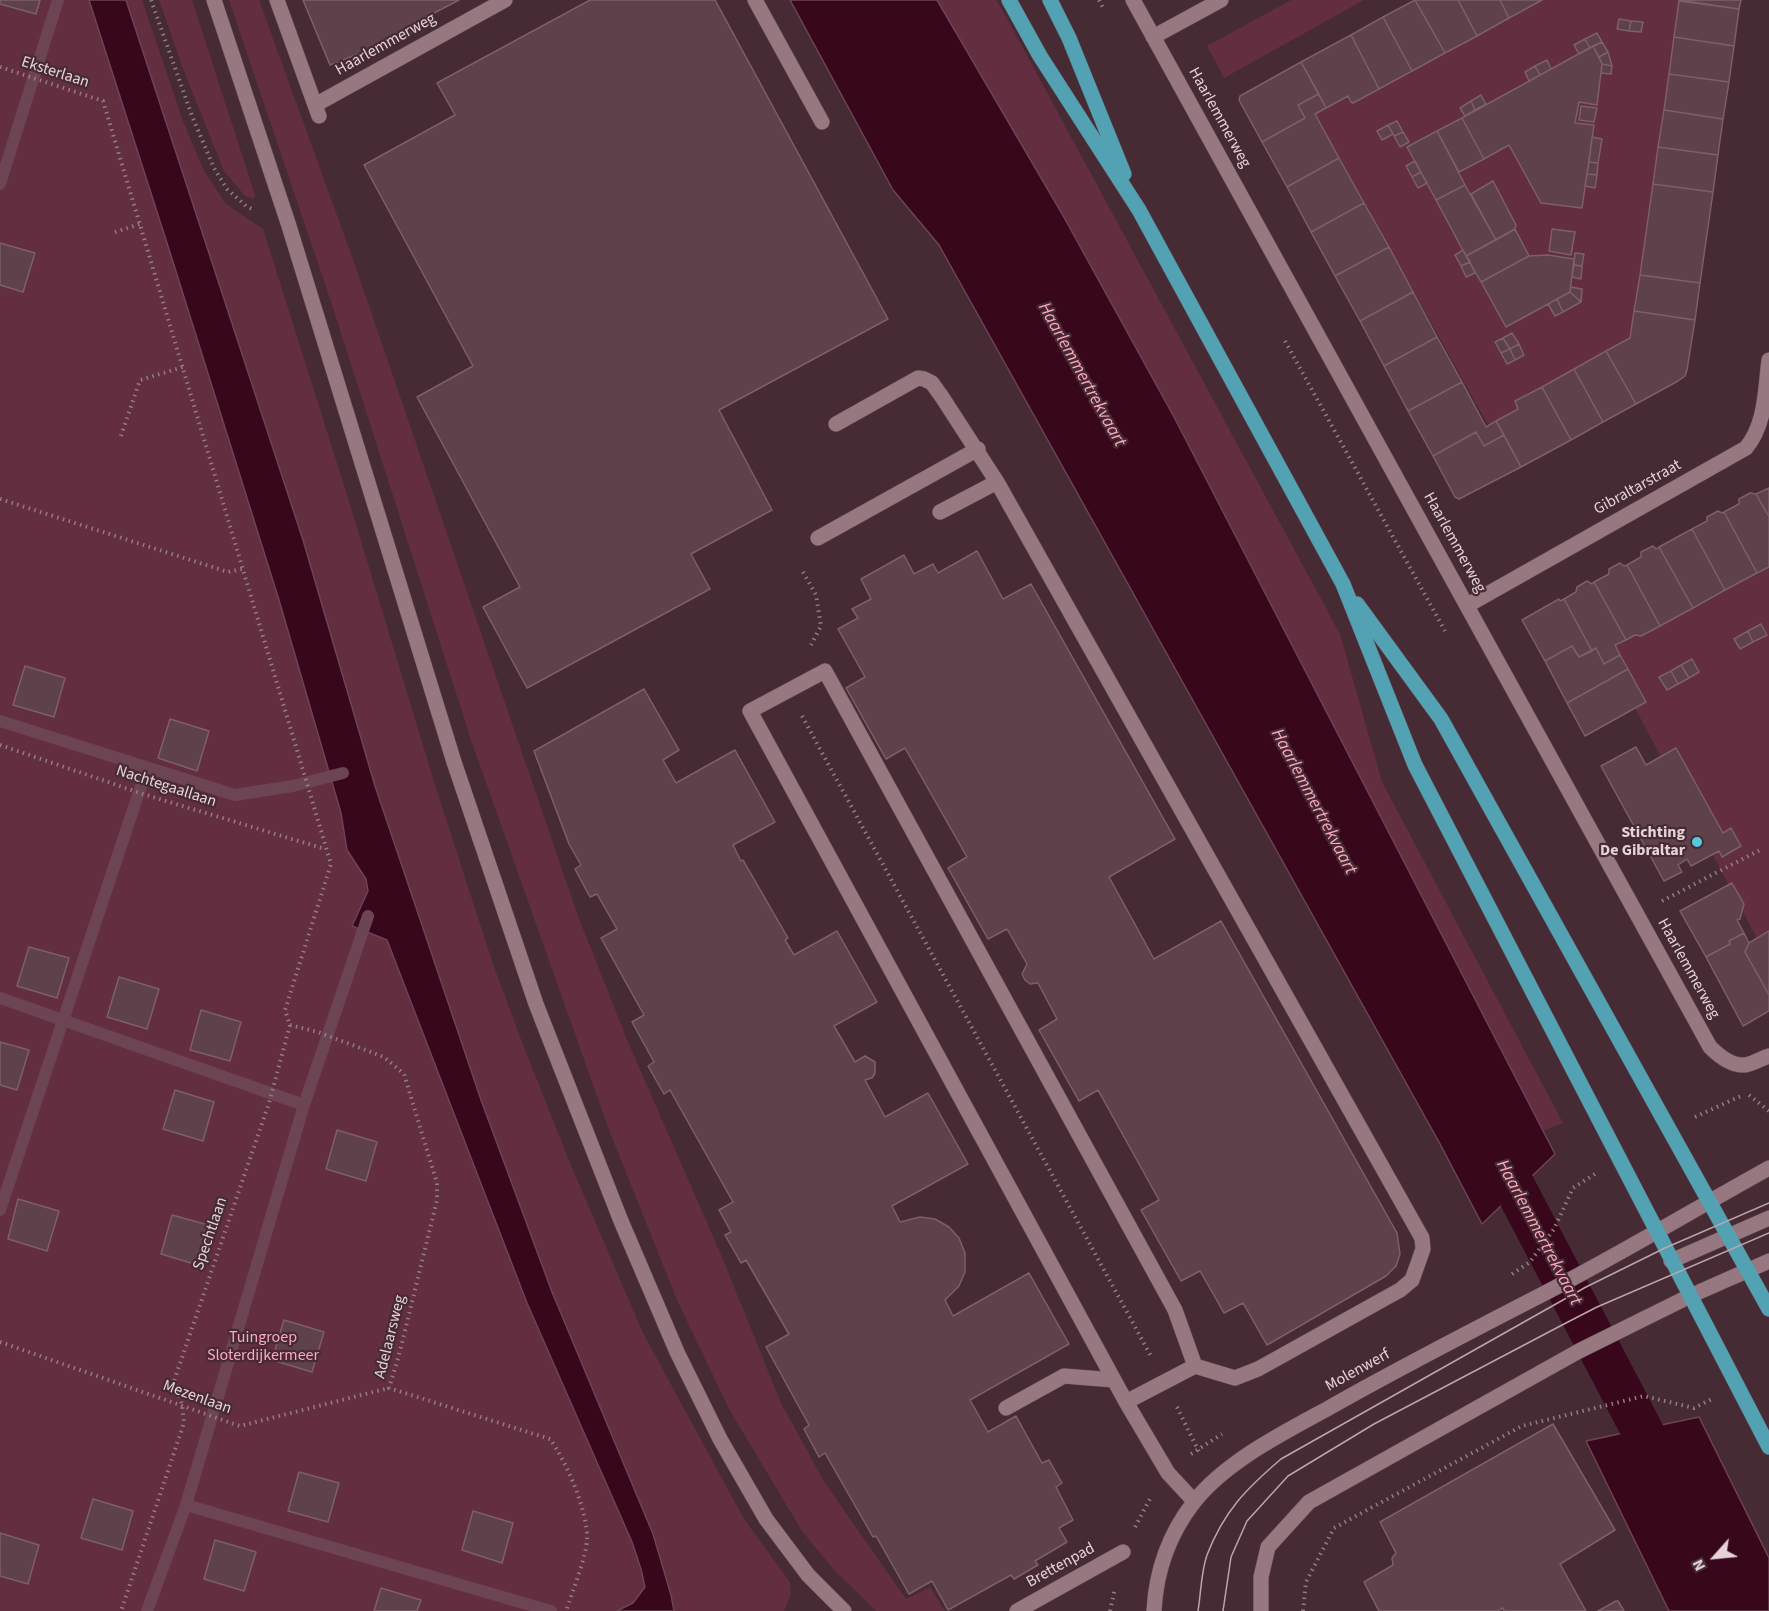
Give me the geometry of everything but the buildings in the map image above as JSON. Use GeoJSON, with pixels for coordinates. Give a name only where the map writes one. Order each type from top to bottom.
{"type":"FeatureCollection","features":[{"type":"Feature","properties":{"kind":"main road"},"geometry":{"type":"LineString","coordinates":[[1009,0],[1040,56],[1138,210],[1343,584],[1441,719],[1769,1309]]}},
{"type":"Feature","properties":{"kind":"main road"},"geometry":{"type":"LineString","coordinates":[[1050,0],[1069,38],[1138,210]]}},
{"type":"Feature","properties":{"kind":"main road"},"geometry":{"type":"LineString","coordinates":[[1343,584],[1414,765],[1769,1447]]}},
{"type":"Feature","properties":{"kind":"street"},"geometry":{"type":"LineString","coordinates":[[213,0],[289,226],[454,762],[536,1004],[621,1221],[677,1352],[720,1439],[766,1519],[808,1575],[844,1611]]}},
{"type":"Feature","properties":{"kind":"street","name":"Haarlemmerweg"},"geometry":{"type":"LineString","coordinates":[[277,0],[317,110],[505,0]]}},
{"type":"Feature","properties":{"kind":"street"},"geometry":{"type":"LineString","coordinates":[[755,0],[822,122]]}},
{"type":"Feature","properties":{"kind":"street","name":"Haarlemmerweg"},"geometry":{"type":"LineString","coordinates":[[1133,0],[1710,1047],[1719,1056],[1745,1065],[1769,1056]]}},
{"type":"Feature","properties":{"kind":"street"},"geometry":{"type":"LineString","coordinates":[[1153,37],[1221,0]]}},
{"type":"Feature","properties":{"kind":"street","name":"Gibraltarstraat"},"geometry":{"type":"LineString","coordinates":[[1468,605],[1746,448],[1760,425],[1769,360]]}},
{"type":"Feature","properties":{"kind":"street"},"geometry":{"type":"LineString","coordinates":[[836,424],[918,378],[932,383],[978,449],[997,482],[1422,1238],[1423,1249],[1412,1280],[1400,1290],[1258,1369],[1235,1378],[1195,1366],[1126,1402]]}},
{"type":"Feature","properties":{"kind":"street"},"geometry":{"type":"LineString","coordinates":[[818,538],[978,449]]}},
{"type":"Feature","properties":{"kind":"street"},"geometry":{"type":"LineString","coordinates":[[940,512],[997,482]]}},
{"type":"Feature","properties":{"kind":"street"},"geometry":{"type":"LineString","coordinates":[[1194,1502],[1168,1473],[1126,1402],[750,711],[825,671],[1175,1310],[1195,1366]]}},
{"type":"Feature","properties":{"kind":"street","name":"Molenwerf"},"geometry":{"type":"LineString","coordinates":[[1154,1611],[1155,1588],[1167,1545],[1194,1502],[1215,1481],[1244,1458],[1418,1358],[1579,1275],[1769,1168]]}},
{"type":"Feature","properties":{"kind":"street"},"geometry":{"type":"LineString","coordinates":[[1671,1261],[1769,1218]]}},
{"type":"Feature","properties":{"kind":"street"},"geometry":{"type":"LineString","coordinates":[[1261,1611],[1261,1577],[1268,1547],[1309,1502],[1579,1351],[1690,1296],[1769,1261]]}},
{"type":"Feature","properties":{"kind":"street"},"geometry":{"type":"LineString","coordinates":[[1006,1408],[1064,1376],[1114,1380]]}},
{"type":"Feature","properties":{"kind":"street","name":"Brettenpad"},"geometry":{"type":"LineString","coordinates":[[1017,1611],[1123,1552]]}},
{"type":"Feature","properties":{"kind":"path"},"geometry":{"type":"LineString","coordinates":[[151,0],[192,116],[214,168],[227,189],[246,206],[289,226]]}},
{"type":"Feature","properties":{"kind":"path","name":"Eksterlaan"},"geometry":{"type":"LineString","coordinates":[[0,68],[103,100],[140,224]]}},
{"type":"Feature","properties":{"kind":"path"},"geometry":{"type":"LineString","coordinates":[[115,232],[140,224],[326,849]]}},
{"type":"Feature","properties":{"kind":"path"},"geometry":{"type":"LineString","coordinates":[[122,436],[140,380],[183,367]]}},
{"type":"Feature","properties":{"kind":"path"},"geometry":{"type":"LineString","coordinates":[[0,499],[228,572],[243,569]]}},
{"type":"Feature","properties":{"kind":"path"},"geometry":{"type":"LineString","coordinates":[[803,573],[816,595],[821,626],[810,647]]}},
{"type":"Feature","properties":{"kind":"path"},"geometry":{"type":"LineString","coordinates":[[800,712],[1129,1312],[1215,1481]]}},
{"type":"Feature","properties":{"kind":"path","name":"Nachtegaallaan"},"geometry":{"type":"LineString","coordinates":[[0,745],[143,794],[326,849]]}},
{"type":"Feature","properties":{"kind":"path","name":"Spechtlaan"},"geometry":{"type":"LineString","coordinates":[[121,1611],[184,1423],[182,1404],[174,1380],[269,1103],[290,1025],[285,1010],[332,864],[326,849]]}},
{"type":"Feature","properties":{"kind":"path"},"geometry":{"type":"LineString","coordinates":[[1684,889],[1760,850]]}},
{"type":"Feature","properties":{"kind":"path","name":"Adelaarsweg"},"geometry":{"type":"LineString","coordinates":[[290,1025],[339,1039],[384,1057],[404,1074],[437,1182],[436,1200],[389,1388],[550,1440],[560,1453],[586,1517],[588,1541],[566,1611]]}},
{"type":"Feature","properties":{"kind":"path"},"geometry":{"type":"LineString","coordinates":[[1747,1094],[1758,1100],[1769,1111]]}},
{"type":"Feature","properties":{"kind":"path"},"geometry":{"type":"LineString","coordinates":[[1530,1262],[1554,1229]]}},
{"type":"Feature","properties":{"kind":"path","name":"Mezenlaan"},"geometry":{"type":"LineString","coordinates":[[0,1342],[240,1426],[389,1388]]}},
{"type":"Feature","properties":{"kind":"path"},"geometry":{"type":"LineString","coordinates":[[1303,1611],[1306,1582],[1334,1527],[1522,1426],[1644,1396],[1694,1408],[1738,1388]]}},
{"type":"Feature","properties":{"kind":"green space","name":"Tuingroep Sloterdijkermeer"},"geometry":{"type":"Polygon","coordinates":[[[0,0],[89,0],[279,600],[341,813],[359,867],[366,879],[368,891],[352,926],[387,940],[527,1303],[632,1542],[645,1587],[633,1603],[617,1611],[0,1611],[0,0]]]}},
{"type":"Feature","properties":{"kind":"green space"},"geometry":{"type":"Polygon","coordinates":[[[126,0],[142,0],[183,121],[204,171],[226,204],[263,229],[436,788],[494,967],[522,1042],[570,1163],[643,1333],[744,1519],[790,1582],[791,1594],[784,1611],[674,1611],[653,1534],[552,1292],[481,1100],[375,786],[303,540],[126,0]]]}},
{"type":"Feature","properties":{"kind":"green space"},"geometry":{"type":"Polygon","coordinates":[[[159,0],[192,0],[255,195],[253,199],[245,196],[224,171],[185,74],[159,0]]]}},
{"type":"Feature","properties":{"kind":"green space"},"geometry":{"type":"Polygon","coordinates":[[[229,0],[259,0],[355,265],[578,916],[628,1042],[722,1257],[781,1403],[825,1483],[906,1599],[930,1587],[945,1611],[876,1611],[835,1571],[802,1531],[729,1409],[677,1300],[609,1130],[472,743],[333,308],[229,0]]]}},
{"type":"Feature","properties":{"kind":"green space"},"geometry":{"type":"Polygon","coordinates":[[[937,0],[996,0],[1004,13],[1340,634],[1382,782],[1563,1123],[1543,1131],[1174,417],[1061,212],[937,0]]]}},
{"type":"Feature","properties":{"kind":"green space"},"geometry":{"type":"Polygon","coordinates":[[[1291,0],[1364,0],[1224,78],[1207,46],[1291,0]]]}},
{"type":"Feature","properties":{"kind":"green space"},"geometry":{"type":"Polygon","coordinates":[[[1530,0],[1700,0],[1654,342],[1488,425],[1312,109],[1530,0]]]}},
{"type":"Feature","properties":{"kind":"green space"},"geometry":{"type":"Polygon","coordinates":[[[1769,542],[1769,959],[1768,959],[1601,644],[1769,542]]]}},
{"type":"Feature","properties":{"kind":"water"},"geometry":{"type":"Polygon","coordinates":[[[89,0],[126,0],[303,540],[375,786],[481,1100],[552,1292],[653,1534],[674,1611],[617,1611],[633,1603],[645,1587],[632,1542],[527,1303],[387,940],[352,926],[368,891],[366,879],[347,850],[341,813],[279,600],[89,0]]]}},
{"type":"Feature","properties":{"kind":"water"},"geometry":{"type":"Polygon","coordinates":[[[790,0],[937,0],[1061,212],[1174,417],[1555,1154],[1482,1224],[1439,1142],[939,245],[893,190],[790,0]]]}},
{"type":"Feature","properties":{"kind":"water"},"geometry":{"type":"Polygon","coordinates":[[[1699,1417],[1769,1558],[1769,1611],[1669,1611],[1586,1441],[1699,1417]]]}},
{"type":"Feature","properties":{"kind":"waterway"},"geometry":{"type":"LineString","coordinates":[[0,184],[58,0]]}},
{"type":"Feature","properties":{"kind":"waterway"},"geometry":{"type":"LineString","coordinates":[[0,721],[235,795],[293,786],[343,773]]}},
{"type":"Feature","properties":{"kind":"waterway"},"geometry":{"type":"LineString","coordinates":[[0,1210],[147,768]]}},
{"type":"Feature","properties":{"kind":"waterway"},"geometry":{"type":"LineString","coordinates":[[147,1611],[186,1505],[304,1105],[368,916]]}},
{"type":"Feature","properties":{"kind":"waterway"},"geometry":{"type":"LineString","coordinates":[[0,998],[304,1105]]}},
{"type":"Feature","properties":{"kind":"waterway","name":"Haarlemmertrekvaart"},"geometry":{"type":"LineString","coordinates":[[1490,1140],[1668,1480]]}},
{"type":"Feature","properties":{"kind":"waterway"},"geometry":{"type":"LineString","coordinates":[[186,1505],[551,1611]]}},
{"type":"Feature","properties":{"kind":"tram line"},"geometry":{"type":"LineString","coordinates":[[1198,1611],[1205,1562],[1221,1526],[1237,1502],[1281,1459],[1586,1287],[1665,1248],[1769,1203]]}},
{"type":"Feature","properties":{"kind":"tram line"},"geometry":{"type":"LineString","coordinates":[[1223,1611],[1231,1557],[1247,1521],[1288,1476],[1374,1424],[1597,1307],[1769,1233]]}},
{"type":"Feature","properties":{"kind":"place","name":"Stichting De Gibraltar"},"geometry":{"type":"Point","coordinates":[1697,842]}}]}
